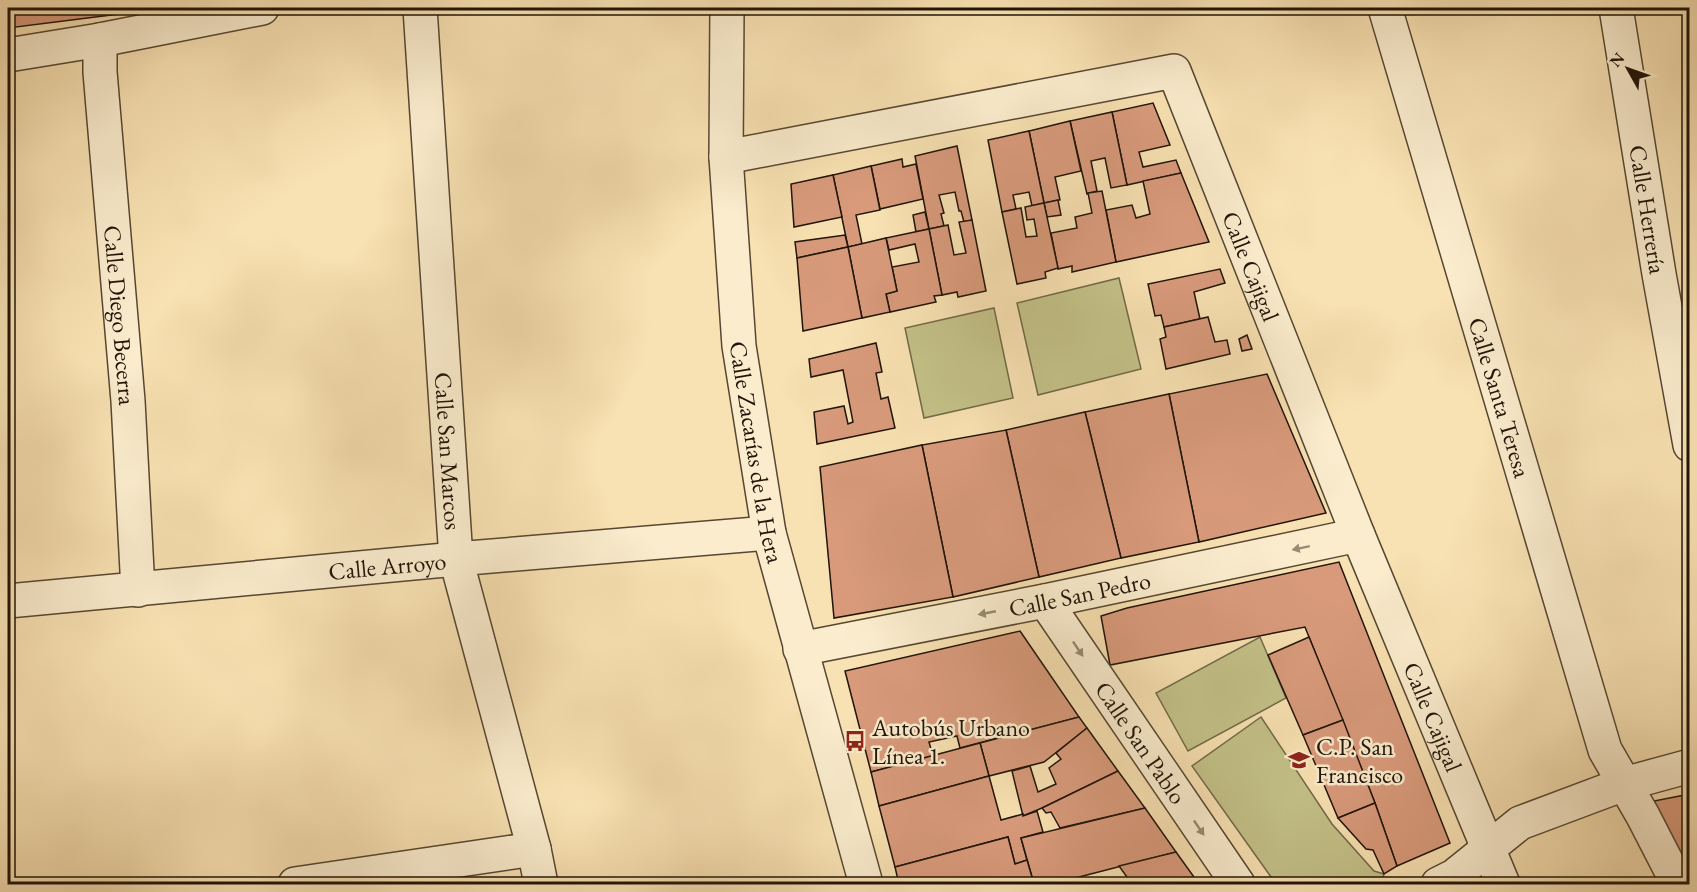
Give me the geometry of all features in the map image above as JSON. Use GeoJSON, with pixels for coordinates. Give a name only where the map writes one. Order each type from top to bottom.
{"type":"FeatureCollection","features":[{"type":"Feature","properties":{"kind":"street"},"geometry":{"type":"LineString","coordinates":[[8,55],[100,40],[262,8]]}},
{"type":"Feature","properties":{"kind":"street","name":"Calle San Marcos"},"geometry":{"type":"LineString","coordinates":[[420,8],[456,559],[534,849],[541,885]]}},
{"type":"Feature","properties":{"kind":"street","name":"Calle Zacarías de la Hera"},"geometry":{"type":"LineString","coordinates":[[727,8],[726,158],[739,346],[769,533],[866,885]]}},
{"type":"Feature","properties":{"kind":"street","name":"Calle Santa Teresa"},"geometry":{"type":"LineString","coordinates":[[1385,8],[1605,750],[1643,816],[1678,885]]}},
{"type":"Feature","properties":{"kind":"street","name":"Calle Herrería"},"geometry":{"type":"LineString","coordinates":[[1616,8],[1689,445]]}},
{"type":"Feature","properties":{"kind":"street","name":"Calle Diego Becerra"},"geometry":{"type":"LineString","coordinates":[[100,40],[100,72],[128,401],[138,590]]}},
{"type":"Feature","properties":{"kind":"street","name":"Calle Cajigal"},"geometry":{"type":"LineString","coordinates":[[726,158],[1174,71],[1358,536],[1503,885]]}},
{"type":"Feature","properties":{"kind":"street","name":"Calle Arroyo"},"geometry":{"type":"LineString","coordinates":[[8,602],[456,559],[769,533]]}},
{"type":"Feature","properties":{"kind":"street","name":"Calle San Pedro"},"geometry":{"type":"LineString","coordinates":[[800,649],[1358,536]]}},
{"type":"Feature","properties":{"kind":"street","name":"Calle San Pablo"},"geometry":{"type":"LineString","coordinates":[[1045,601],[1238,885]]}},
{"type":"Feature","properties":{"kind":"street"},"geometry":{"type":"LineString","coordinates":[[1438,885],[1454,876],[1520,823],[1624,784],[1689,766]]}},
{"type":"Feature","properties":{"kind":"street"},"geometry":{"type":"LineString","coordinates":[[295,885],[534,849]]}},
{"type":"Feature","properties":{"kind":"shaded area"},"geometry":{"type":"Polygon","coordinates":[[[1119,278],[1141,369],[1038,395],[1017,303],[1119,278]]]}},
{"type":"Feature","properties":{"kind":"shaded area"},"geometry":{"type":"Polygon","coordinates":[[[994,308],[1013,398],[924,418],[905,328],[994,308]]]}},
{"type":"Feature","properties":{"kind":"shaded area"},"geometry":{"type":"Polygon","coordinates":[[[1260,637],[1286,698],[1188,751],[1156,693],[1260,637]]]}},
{"type":"Feature","properties":{"kind":"shaded area"},"geometry":{"type":"Polygon","coordinates":[[[1261,717],[1332,824],[1374,871],[1384,874],[1381,884],[1276,884],[1192,766],[1261,717]]]}},
{"type":"Feature","properties":{"kind":"building"},"geometry":{"type":"Polygon","coordinates":[[[8,8],[143,8],[143,11],[8,28],[8,8]]]}},
{"type":"Feature","properties":{"kind":"building"},"geometry":{"type":"Polygon","coordinates":[[[1153,103],[1170,145],[1139,152],[1143,167],[1176,160],[1181,173],[1127,185],[1112,112],[1153,103]]]}},
{"type":"Feature","properties":{"kind":"building"},"geometry":{"type":"Polygon","coordinates":[[[1112,112],[1127,185],[1111,188],[1105,158],[1091,161],[1097,191],[1087,194],[1070,121],[1112,112]]]}},
{"type":"Feature","properties":{"kind":"building"},"geometry":{"type":"Polygon","coordinates":[[[1070,121],[1081,171],[1055,177],[1060,200],[1044,203],[1029,131],[1070,121]]]}},
{"type":"Feature","properties":{"kind":"building"},"geometry":{"type":"Polygon","coordinates":[[[1029,131],[1044,203],[1032,206],[1029,192],[1013,195],[1016,209],[1002,212],[988,140],[1029,131]]]}},
{"type":"Feature","properties":{"kind":"building"},"geometry":{"type":"Polygon","coordinates":[[[957,146],[972,220],[964,222],[955,192],[939,195],[944,213],[941,214],[944,226],[929,229],[915,156],[957,146]]]}},
{"type":"Feature","properties":{"kind":"building"},"geometry":{"type":"Polygon","coordinates":[[[902,159],[903,167],[916,164],[923,199],[880,209],[871,166],[902,159]]]}},
{"type":"Feature","properties":{"kind":"building"},"geometry":{"type":"Polygon","coordinates":[[[871,166],[880,210],[856,215],[862,244],[848,247],[833,175],[871,166]]]}},
{"type":"Feature","properties":{"kind":"building"},"geometry":{"type":"Polygon","coordinates":[[[1181,173],[1209,242],[1116,262],[1106,210],[1132,205],[1136,218],[1150,214],[1143,181],[1181,173]]]}},
{"type":"Feature","properties":{"kind":"building"},"geometry":{"type":"Polygon","coordinates":[[[833,175],[842,217],[794,227],[791,184],[833,175]]]}},
{"type":"Feature","properties":{"kind":"building"},"geometry":{"type":"Polygon","coordinates":[[[1102,191],[1116,262],[1072,272],[1072,266],[1058,269],[1051,233],[1077,228],[1075,217],[1092,213],[1088,193],[1102,191]]]}},
{"type":"Feature","properties":{"kind":"building"},"geometry":{"type":"Polygon","coordinates":[[[1058,200],[1061,215],[1047,217],[1044,203],[1058,200]]]}},
{"type":"Feature","properties":{"kind":"building"},"geometry":{"type":"Polygon","coordinates":[[[1044,203],[1058,268],[1045,272],[1046,278],[1017,284],[1002,212],[1021,208],[1026,237],[1037,236],[1034,219],[1027,220],[1025,207],[1044,203]]]}},
{"type":"Feature","properties":{"kind":"building"},"geometry":{"type":"Polygon","coordinates":[[[925,212],[929,229],[916,232],[913,215],[925,212]]]}},
{"type":"Feature","properties":{"kind":"building"},"geometry":{"type":"Polygon","coordinates":[[[972,220],[986,291],[958,297],[957,292],[942,295],[929,229],[948,225],[954,255],[966,253],[959,222],[972,220]]]}},
{"type":"Feature","properties":{"kind":"building"},"geometry":{"type":"Polygon","coordinates":[[[929,229],[942,295],[934,296],[936,302],[890,312],[886,294],[897,291],[892,267],[919,262],[915,244],[889,250],[886,238],[929,229]]]}},
{"type":"Feature","properties":{"kind":"building"},"geometry":{"type":"Polygon","coordinates":[[[845,235],[848,247],[797,258],[795,242],[845,235]]]}},
{"type":"Feature","properties":{"kind":"building"},"geometry":{"type":"Polygon","coordinates":[[[886,238],[897,291],[886,294],[890,312],[862,318],[848,247],[886,238]]]}},
{"type":"Feature","properties":{"kind":"building"},"geometry":{"type":"Polygon","coordinates":[[[848,247],[862,318],[803,331],[797,258],[848,247]]]}},
{"type":"Feature","properties":{"kind":"building"},"geometry":{"type":"Polygon","coordinates":[[[1220,269],[1225,283],[1194,292],[1200,319],[1164,327],[1161,315],[1155,316],[1148,284],[1220,269]]]}},
{"type":"Feature","properties":{"kind":"building"},"geometry":{"type":"Polygon","coordinates":[[[1208,317],[1215,342],[1227,340],[1230,354],[1166,369],[1160,339],[1166,337],[1164,327],[1208,317]]]}},
{"type":"Feature","properties":{"kind":"building"},"geometry":{"type":"Polygon","coordinates":[[[1247,335],[1252,349],[1242,351],[1239,339],[1247,335]]]}},
{"type":"Feature","properties":{"kind":"building"},"geometry":{"type":"Polygon","coordinates":[[[876,343],[882,372],[876,373],[881,399],[888,397],[895,428],[817,444],[814,412],[844,406],[848,424],[853,422],[843,370],[811,377],[809,359],[876,343]]]}},
{"type":"Feature","properties":{"kind":"building"},"geometry":{"type":"Polygon","coordinates":[[[1267,374],[1326,513],[1199,542],[1169,394],[1267,374]]]}},
{"type":"Feature","properties":{"kind":"building"},"geometry":{"type":"Polygon","coordinates":[[[1169,394],[1199,542],[1121,558],[1085,412],[1169,394]]]}},
{"type":"Feature","properties":{"kind":"building"},"geometry":{"type":"Polygon","coordinates":[[[1085,412],[1121,558],[1039,577],[1006,430],[1085,412]]]}},
{"type":"Feature","properties":{"kind":"building"},"geometry":{"type":"Polygon","coordinates":[[[1006,430],[1039,577],[953,597],[922,445],[1006,430]]]}},
{"type":"Feature","properties":{"kind":"building"},"geometry":{"type":"Polygon","coordinates":[[[922,445],[953,597],[834,618],[820,467],[922,445]]]}},
{"type":"Feature","properties":{"kind":"building"},"geometry":{"type":"Polygon","coordinates":[[[1339,562],[1450,843],[1397,866],[1375,803],[1305,627],[1110,665],[1101,616],[1127,608],[1339,562]]]}},
{"type":"Feature","properties":{"kind":"building"},"geometry":{"type":"Polygon","coordinates":[[[1020,631],[1079,717],[960,748],[957,736],[929,742],[933,756],[871,772],[845,671],[1020,631]]]}},
{"type":"Feature","properties":{"kind":"building"},"geometry":{"type":"Polygon","coordinates":[[[1309,637],[1343,720],[1303,735],[1268,655],[1309,637]]]}},
{"type":"Feature","properties":{"kind":"building"},"geometry":{"type":"Polygon","coordinates":[[[1079,717],[1087,728],[1044,762],[989,776],[980,743],[1079,717]]]}},
{"type":"Feature","properties":{"kind":"building"},"geometry":{"type":"Polygon","coordinates":[[[1343,720],[1375,803],[1338,818],[1303,735],[1343,720]]]}},
{"type":"Feature","properties":{"kind":"building"},"geometry":{"type":"Polygon","coordinates":[[[1087,728],[1118,771],[1023,816],[1012,771],[1030,766],[1038,792],[1056,784],[1049,768],[1061,759],[1056,753],[1087,728]]]}},
{"type":"Feature","properties":{"kind":"building"},"geometry":{"type":"Polygon","coordinates":[[[980,743],[989,776],[879,806],[871,772],[980,743]]]}},
{"type":"Feature","properties":{"kind":"building"},"geometry":{"type":"Polygon","coordinates":[[[1118,771],[1145,808],[1060,828],[1051,812],[1046,813],[1042,808],[1118,771]]]}},
{"type":"Feature","properties":{"kind":"building"},"geometry":{"type":"Polygon","coordinates":[[[989,776],[1001,820],[1037,811],[1043,832],[1021,838],[1027,860],[1015,864],[1008,837],[895,867],[879,806],[989,776]]]}},
{"type":"Feature","properties":{"kind":"building"},"geometry":{"type":"Polygon","coordinates":[[[1690,794],[1690,872],[1654,801],[1690,794]]]}},
{"type":"Feature","properties":{"kind":"building"},"geometry":{"type":"Polygon","coordinates":[[[1375,803],[1397,866],[1384,874],[1373,850],[1366,849],[1338,818],[1375,803]]]}},
{"type":"Feature","properties":{"kind":"building"},"geometry":{"type":"Polygon","coordinates":[[[1145,808],[1176,852],[1052,884],[1034,884],[1021,838],[1145,808]]]}},
{"type":"Feature","properties":{"kind":"building"},"geometry":{"type":"Polygon","coordinates":[[[1008,837],[1015,864],[1027,860],[1034,884],[899,884],[895,867],[1008,837]]]}},
{"type":"Feature","properties":{"kind":"building"},"geometry":{"type":"Polygon","coordinates":[[[1176,852],[1199,884],[1132,884],[1119,866],[1176,852]]]}},
{"type":"Feature","properties":{"kind":"place","name":"Autobús Urbano Línea 1."},"geometry":{"type":"Point","coordinates":[855,741]}},
{"type":"Feature","properties":{"kind":"place","name":"C.P. San Francisco"},"geometry":{"type":"Point","coordinates":[1299,760]}}]}
